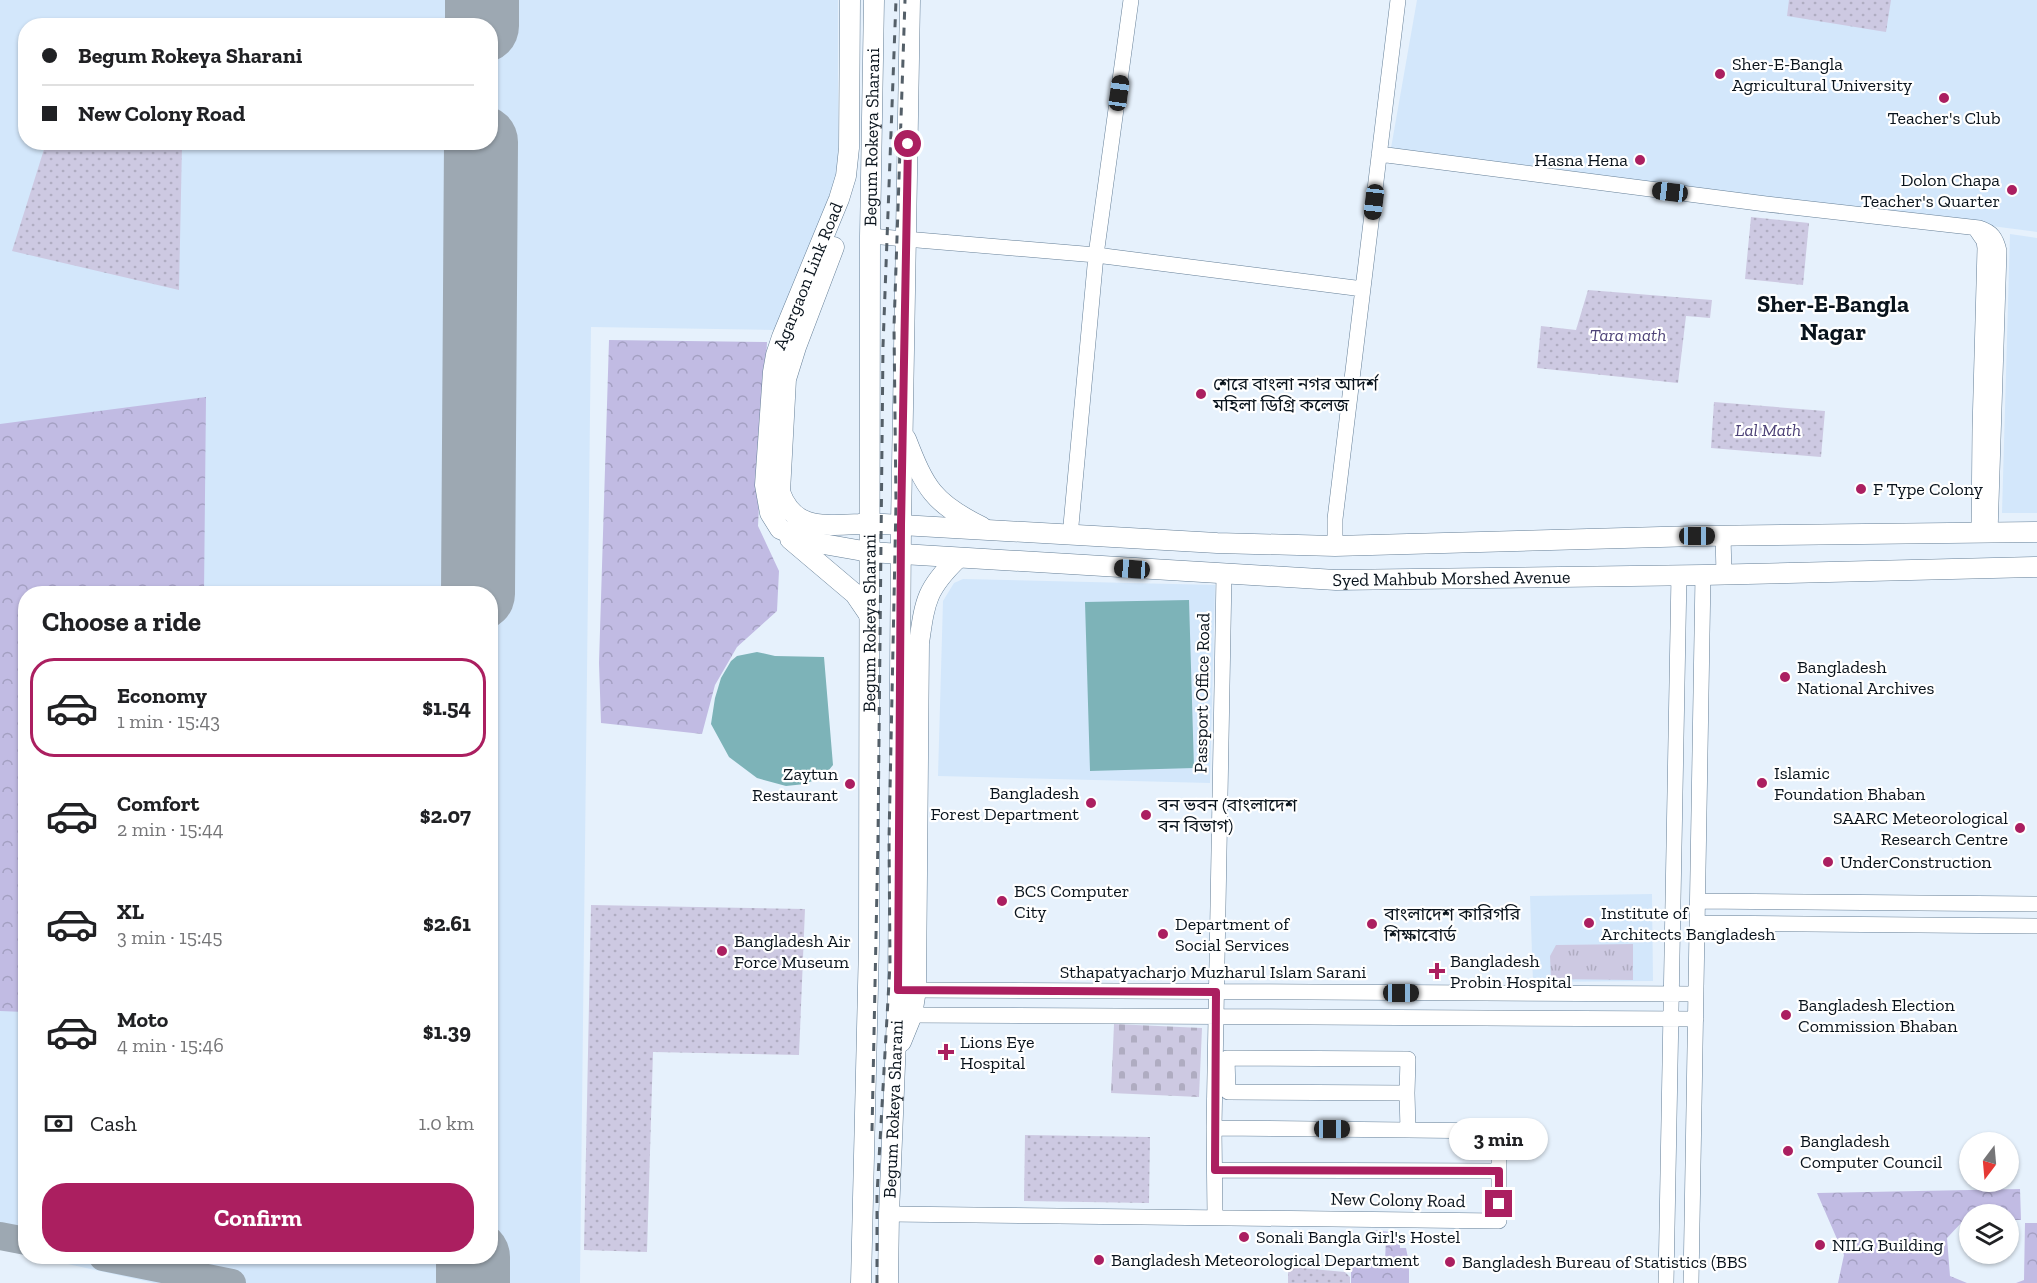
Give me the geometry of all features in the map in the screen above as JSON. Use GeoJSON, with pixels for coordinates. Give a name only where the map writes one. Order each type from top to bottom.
{"type":"FeatureCollection","features":[{"type":"Feature","properties":{"kind":"main road","name":"Agargaon Link Road"},"geometry":{"type":"LineString","coordinates":[[780,529],[770,513],[765,485],[773,372],[782,337],[824,238],[846,176],[849,148],[850,0]]}},
{"type":"Feature","properties":{"kind":"main road","name":"Agargaon Link Road"},"geometry":{"type":"LineString","coordinates":[[863,0],[858,178],[855,193],[790,363],[786,379],[780,482],[783,500],[790,511],[803,521],[821,525],[869,523]]}},
{"type":"Feature","properties":{"kind":"main road","name":"Begum Rokeya Sharani"},"geometry":{"type":"LineString","coordinates":[[861,1283],[869,944],[870,236],[874,0]]}},
{"type":"Feature","properties":{"kind":"main road","name":"Begum Rokeya Sharani"},"geometry":{"type":"LineString","coordinates":[[888,1283],[896,1052],[905,1015],[907,990],[898,806],[910,0]]}},
{"type":"Feature","properties":{"kind":"main road"},"geometry":{"type":"LineString","coordinates":[[903,431],[924,480],[935,497],[953,511],[989,530]]}},
{"type":"Feature","properties":{"kind":"main road","name":"Syed Mahbub Morshed Avenue"},"geometry":{"type":"LineString","coordinates":[[869,523],[1070,536],[1335,546],[1723,536],[2037,532]]}},
{"type":"Feature","properties":{"kind":"main road"},"geometry":{"type":"LineString","coordinates":[[780,529],[812,542],[839,549],[869,552]]}},
{"type":"Feature","properties":{"kind":"main road"},"geometry":{"type":"LineString","coordinates":[[780,529],[855,594],[870,616]]}},
{"type":"Feature","properties":{"kind":"main road"},"geometry":{"type":"LineString","coordinates":[[1335,546],[1336,580]]}},
{"type":"Feature","properties":{"kind":"main road","name":"Syed Mahbub Morshed Avenue"},"geometry":{"type":"LineString","coordinates":[[869,552],[1336,580],[1703,582],[1724,574],[2037,567]]}},
{"type":"Feature","properties":{"kind":"main road"},"geometry":{"type":"LineString","coordinates":[[907,990],[919,643],[926,598],[941,574],[958,558]]}},
{"type":"Feature","properties":{"kind":"main road"},"geometry":{"type":"LineString","coordinates":[[862,1213],[889,1214]]}},
{"type":"Feature","properties":{"kind":"street"},"geometry":{"type":"LineString","coordinates":[[1070,536],[1096,255],[1131,0]]}},
{"type":"Feature","properties":{"kind":"street"},"geometry":{"type":"LineString","coordinates":[[1335,546],[1335,519],[1398,0]]}},
{"type":"Feature","properties":{"kind":"street"},"geometry":{"type":"LineString","coordinates":[[1379,154],[1988,231],[1995,238],[1999,251],[1987,384],[1984,533]]}},
{"type":"Feature","properties":{"kind":"street"},"geometry":{"type":"LineString","coordinates":[[870,236],[1096,255],[1363,289]]}},
{"type":"Feature","properties":{"kind":"street"},"geometry":{"type":"LineString","coordinates":[[1723,536],[1724,574]]}},
{"type":"Feature","properties":{"kind":"street","name":"Passport Office Road"},"geometry":{"type":"LineString","coordinates":[[1216,1017],[1224,575]]}},
{"type":"Feature","properties":{"kind":"street"},"geometry":{"type":"LineString","coordinates":[[1666,1283],[1678,582]]}},
{"type":"Feature","properties":{"kind":"street"},"geometry":{"type":"LineString","coordinates":[[1691,1283],[1703,582]]}},
{"type":"Feature","properties":{"kind":"street"},"geometry":{"type":"LineString","coordinates":[[1698,901],[2037,904]]}},
{"type":"Feature","properties":{"kind":"street"},"geometry":{"type":"LineString","coordinates":[[1927,903],[1928,925]]}},
{"type":"Feature","properties":{"kind":"street"},"geometry":{"type":"LineString","coordinates":[[1697,923],[2037,926]]}},
{"type":"Feature","properties":{"kind":"street","name":"Sthapatyacharjo Muzharul Islam Sarani"},"geometry":{"type":"LineString","coordinates":[[907,990],[1696,994]]}},
{"type":"Feature","properties":{"kind":"street"},"geometry":{"type":"LineString","coordinates":[[1470,993],[1471,1018]]}},
{"type":"Feature","properties":{"kind":"street"},"geometry":{"type":"LineString","coordinates":[[905,1015],[1696,1019]]}},
{"type":"Feature","properties":{"kind":"street"},"geometry":{"type":"LineString","coordinates":[[1215,1217],[1216,1017]]}},
{"type":"Feature","properties":{"kind":"street"},"geometry":{"type":"LineString","coordinates":[[1407,1093],[1228,1092],[1227,1058],[1408,1059],[1408,1130]]}},
{"type":"Feature","properties":{"kind":"street","name":"New Colony Road"},"geometry":{"type":"LineString","coordinates":[[1214,1128],[1499,1131],[1499,1171],[1215,1170]]}},
{"type":"Feature","properties":{"kind":"street","name":"New Colony Road"},"geometry":{"type":"LineString","coordinates":[[889,1214],[1499,1221],[1499,1171],[1428,1171]]}},
{"type":"Feature","properties":{"kind":"shaded area"},"geometry":{"type":"Polygon","coordinates":[[[0,0],[838,0],[838,170],[836,184],[776,330],[591,327],[580,1283],[154,1283],[68,1264],[498,1264],[498,586],[18,586],[18,1253],[0,1249],[0,0]]]}},
{"type":"Feature","properties":{"kind":"shaded area","name":"Sher-E-Bangla Agricultural University"},"geometry":{"type":"Polygon","coordinates":[[[1417,0],[2037,0],[2037,232],[1391,148],[1417,0]]]}},
{"type":"Feature","properties":{"kind":"shaded area"},"geometry":{"type":"Polygon","coordinates":[[[2010,234],[2037,238],[2037,513],[2002,513],[2010,234]]]}},
{"type":"Feature","properties":{"kind":"shaded area"},"geometry":{"type":"Polygon","coordinates":[[[963,579],[1215,585],[1210,783],[938,776],[943,601],[954,583],[963,579]]]}},
{"type":"Feature","properties":{"kind":"shaded area"},"geometry":{"type":"Polygon","coordinates":[[[1189,600],[1194,768],[1090,771],[1085,602],[1189,600]]]}},
{"type":"Feature","properties":{"kind":"shaded area"},"geometry":{"type":"Polygon","coordinates":[[[757,652],[775,656],[824,657],[833,765],[824,776],[805,784],[786,786],[757,778],[729,757],[711,724],[721,678],[731,661],[737,656],[757,652]]]}},
{"type":"Feature","properties":{"kind":"shaded area"},"geometry":{"type":"Polygon","coordinates":[[[1652,894],[1653,981],[1533,982],[1530,896],[1652,894]]]}},
{"type":"Feature","properties":{"kind":"green space"},"geometry":{"type":"Polygon","coordinates":[[[1789,0],[1891,0],[1886,32],[1787,16],[1789,0]]]}},
{"type":"Feature","properties":{"kind":"green space"},"geometry":{"type":"Polygon","coordinates":[[[44,150],[182,150],[179,290],[12,251],[44,150]]]}},
{"type":"Feature","properties":{"kind":"green space"},"geometry":{"type":"Polygon","coordinates":[[[1751,217],[1809,223],[1803,285],[1745,279],[1751,217]]]}},
{"type":"Feature","properties":{"kind":"green space","name":"Tara math"},"geometry":{"type":"Polygon","coordinates":[[[1588,290],[1712,300],[1710,318],[1686,316],[1678,383],[1537,368],[1541,326],[1576,330],[1588,290]]]}},
{"type":"Feature","properties":{"kind":"green space"},"geometry":{"type":"Polygon","coordinates":[[[609,340],[767,342],[758,526],[779,571],[777,611],[737,647],[715,685],[702,734],[601,723],[599,663],[609,340]]]}},
{"type":"Feature","properties":{"kind":"green space"},"geometry":{"type":"Polygon","coordinates":[[[206,397],[204,586],[18,586],[18,1012],[0,1011],[0,424],[206,397]]]}},
{"type":"Feature","properties":{"kind":"green space","name":"Lal Math"},"geometry":{"type":"Polygon","coordinates":[[[1714,402],[1825,411],[1821,457],[1711,448],[1714,402]]]}},
{"type":"Feature","properties":{"kind":"green space"},"geometry":{"type":"Polygon","coordinates":[[[591,905],[805,909],[799,1055],[653,1052],[647,1252],[584,1250],[591,905]]]}},
{"type":"Feature","properties":{"kind":"green space"},"geometry":{"type":"Polygon","coordinates":[[[1633,944],[1633,980],[1551,979],[1550,956],[1556,945],[1633,944]]]}},
{"type":"Feature","properties":{"kind":"green space"},"geometry":{"type":"Polygon","coordinates":[[[1114,1024],[1202,1028],[1199,1097],[1111,1093],[1114,1024]]]}},
{"type":"Feature","properties":{"kind":"green space"},"geometry":{"type":"Polygon","coordinates":[[[1025,1135],[1150,1137],[1149,1203],[1024,1201],[1025,1135]]]}},
{"type":"Feature","properties":{"kind":"green space"},"geometry":{"type":"Polygon","coordinates":[[[2019,1189],[2021,1220],[2019,1220],[2019,1204],[1959,1204],[1959,1225],[1947,1238],[1950,1276],[1967,1283],[1838,1283],[1844,1255],[1817,1193],[1959,1190],[2019,1192],[2019,1189]]]}},
{"type":"Feature","properties":{"kind":"green space"},"geometry":{"type":"Polygon","coordinates":[[[2025,1223],[2037,1223],[2037,1283],[2016,1283],[2024,1280],[2025,1223]]]}},
{"type":"Feature","properties":{"kind":"green space"},"geometry":{"type":"Polygon","coordinates":[[[1373,1230],[1399,1233],[1400,1248],[1406,1248],[1409,1263],[1409,1283],[1351,1283],[1351,1260],[1385,1261],[1386,1239],[1373,1238],[1373,1230]]]}},
{"type":"Feature","properties":{"kind":"green space"},"geometry":{"type":"Polygon","coordinates":[[[1290,1267],[1345,1272],[1350,1277],[1350,1283],[1288,1283],[1290,1267]]]}},
{"type":"Feature","properties":{"kind":"taxiway"},"geometry":{"type":"LineString","coordinates":[[0,1236],[18,1239]]}},
{"type":"Feature","properties":{"kind":"taxiway"},"geometry":{"type":"LineString","coordinates":[[138,1264],[232,1283]]}},
{"type":"Feature","properties":{"kind":"runway"},"geometry":{"type":"LineString","coordinates":[[482,0],[482,18]]}},
{"type":"Feature","properties":{"kind":"runway"},"geometry":{"type":"LineString","coordinates":[[478,586],[481,150]]}},
{"type":"Feature","properties":{"kind":"runway"},"geometry":{"type":"LineString","coordinates":[[473,1264],[473,1283]]}},
{"type":"Feature","properties":{"kind":"railway"},"geometry":{"type":"LineString","coordinates":[[872,1131],[878,839],[883,346],[896,0]]}},
{"type":"Feature","properties":{"kind":"railway"},"geometry":{"type":"LineString","coordinates":[[877,1283],[877,1195],[890,964],[889,839],[896,503],[894,327],[905,0]]}},
{"type":"Feature","properties":{"kind":"place","name":"Sher-E-Bangla Agricultural University"},"geometry":{"type":"Point","coordinates":[1720,74]}},
{"type":"Feature","properties":{"kind":"place","name":"Teacher's Club"},"geometry":{"type":"Point","coordinates":[1944,98]}},
{"type":"Feature","properties":{"kind":"place","name":"Hasna Hena"},"geometry":{"type":"Point","coordinates":[1640,160]}},
{"type":"Feature","properties":{"kind":"place","name":"Dolon Chapa Teacher's Quarter"},"geometry":{"type":"Point","coordinates":[2012,190]}},
{"type":"Feature","properties":{"kind":"place","name":"শেরে বাংলা নগর আদর্শ মহিলা ডিগ্রি কলেজ"},"geometry":{"type":"Point","coordinates":[1201,394]}},
{"type":"Feature","properties":{"kind":"place","name":"F Type Colony"},"geometry":{"type":"Point","coordinates":[1861,489]}},
{"type":"Feature","properties":{"kind":"place","name":"Bangladesh National Archives"},"geometry":{"type":"Point","coordinates":[1785,677]}},
{"type":"Feature","properties":{"kind":"place","name":"Islamic Foundation Bhaban"},"geometry":{"type":"Point","coordinates":[1762,783]}},
{"type":"Feature","properties":{"kind":"place","name":"Zaytun Restaurant"},"geometry":{"type":"Point","coordinates":[850,784]}},
{"type":"Feature","properties":{"kind":"place","name":"Bangladesh Forest Department"},"geometry":{"type":"Point","coordinates":[1091,803]}},
{"type":"Feature","properties":{"kind":"place","name":"বন ভবন (বাংলাদেশ বন বিভাগ)"},"geometry":{"type":"Point","coordinates":[1146,815]}},
{"type":"Feature","properties":{"kind":"place","name":"SAARC Meteorological Research Centre"},"geometry":{"type":"Point","coordinates":[2020,828]}},
{"type":"Feature","properties":{"kind":"place","name":"UnderConstruction"},"geometry":{"type":"Point","coordinates":[1828,862]}},
{"type":"Feature","properties":{"kind":"place","name":"BCS Computer City"},"geometry":{"type":"Point","coordinates":[1002,901]}},
{"type":"Feature","properties":{"kind":"place","name":"Institute of Architects Bangladesh"},"geometry":{"type":"Point","coordinates":[1589,923]}},
{"type":"Feature","properties":{"kind":"place","name":"বাংলাদেশ কারিগরি শিক্ষাবোর্ড"},"geometry":{"type":"Point","coordinates":[1372,924]}},
{"type":"Feature","properties":{"kind":"place","name":"Department of Social Services"},"geometry":{"type":"Point","coordinates":[1163,934]}},
{"type":"Feature","properties":{"kind":"place","name":"Bangladesh Air Force Museum"},"geometry":{"type":"Point","coordinates":[722,951]}},
{"type":"Feature","properties":{"kind":"place","name":"Bangladesh Probin Hospital"},"geometry":{"type":"Point","coordinates":[1437,971]}},
{"type":"Feature","properties":{"kind":"place","name":"Bangladesh Election Commission Bhaban"},"geometry":{"type":"Point","coordinates":[1786,1015]}},
{"type":"Feature","properties":{"kind":"place","name":"Lions Eye Hospital"},"geometry":{"type":"Point","coordinates":[946,1052]}},
{"type":"Feature","properties":{"kind":"place","name":"Bangladesh Computer Council"},"geometry":{"type":"Point","coordinates":[1788,1151]}},
{"type":"Feature","properties":{"kind":"place","name":"Sonali Bangla Girl's Hostel"},"geometry":{"type":"Point","coordinates":[1244,1237]}},
{"type":"Feature","properties":{"kind":"place","name":"NILG Building"},"geometry":{"type":"Point","coordinates":[1820,1245]}},
{"type":"Feature","properties":{"kind":"place","name":"Bangladesh Meteorological Department"},"geometry":{"type":"Point","coordinates":[1099,1260]}},
{"type":"Feature","properties":{"kind":"place","name":"Bangladesh Bureau of Statistics (BBS"},"geometry":{"type":"Point","coordinates":[1450,1262]}},
{"type":"Feature","properties":{"kind":"district","name":"Sher-E-Bangla Nagar"},"geometry":{"type":"Point","coordinates":[1833,318]}},
{"type":"Feature","properties":{"kind":"route"},"geometry":{"type":"LineString","coordinates":[[908,144],[901,525],[898,990],[1216,992],[1215,1170],[1499,1171],[1499,1204]]}}]}
